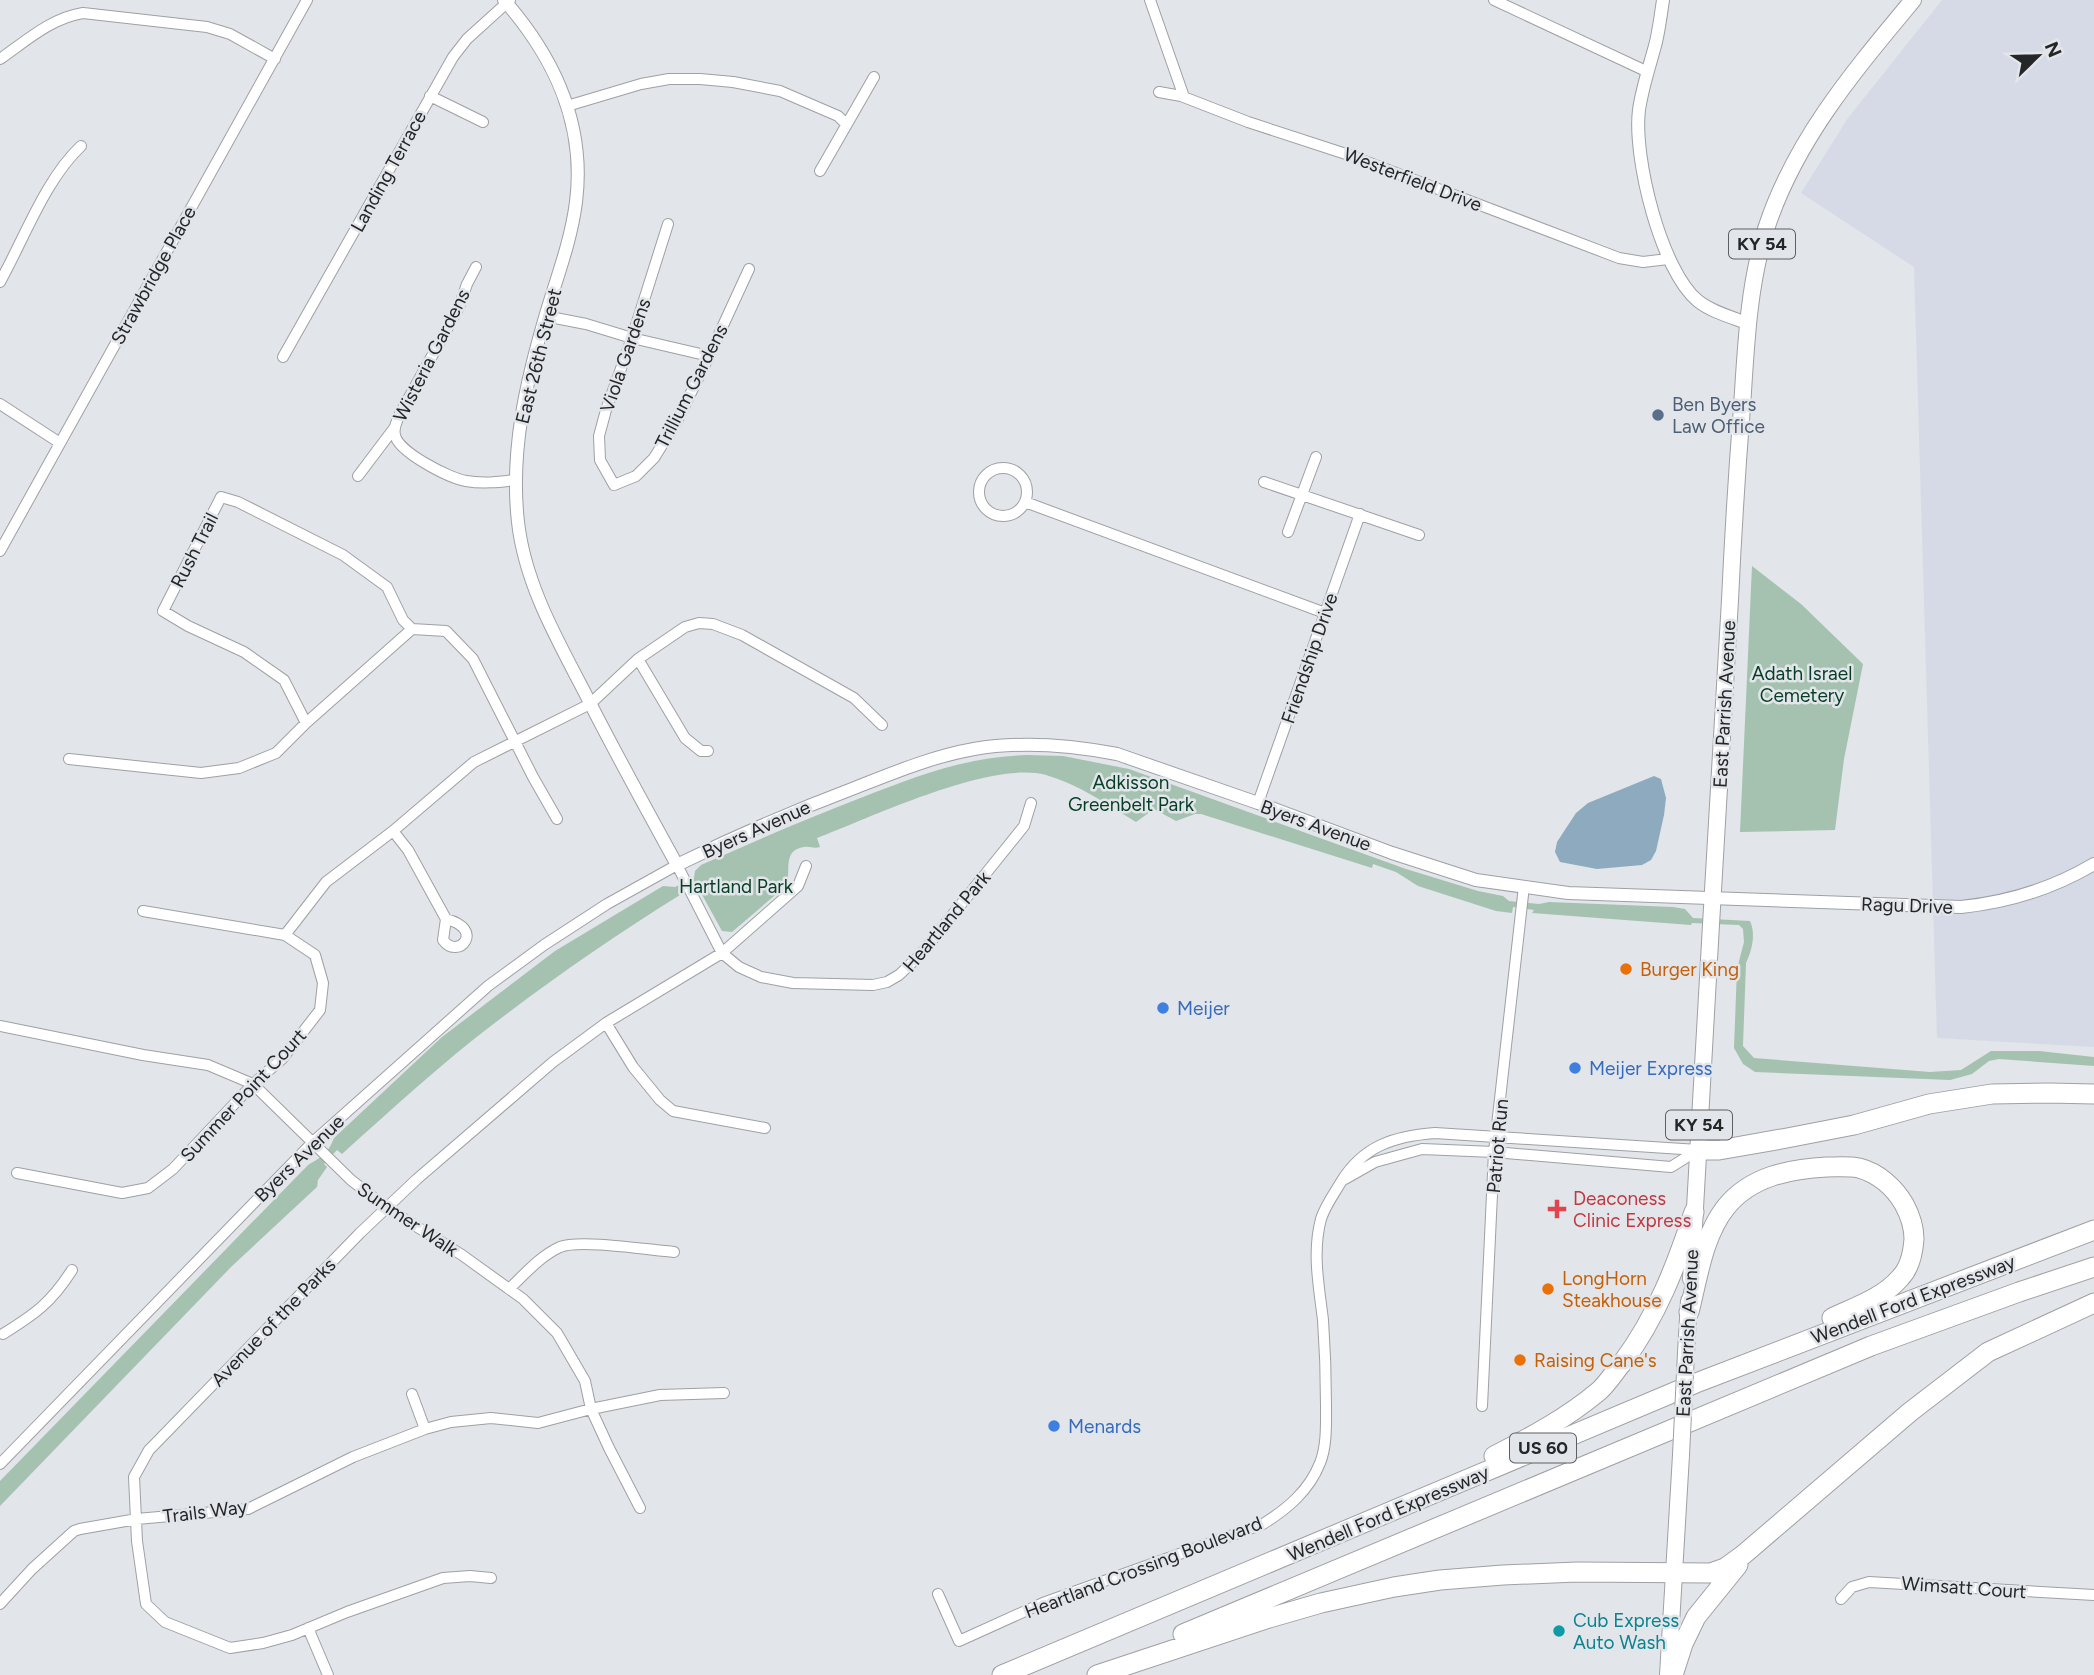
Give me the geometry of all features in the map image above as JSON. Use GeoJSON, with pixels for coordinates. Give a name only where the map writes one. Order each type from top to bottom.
{"type":"FeatureCollection","features":[{"type":"Feature","properties":{"kind":"highway"},"geometry":{"type":"LineString","coordinates":[[1698,1150],[1719,1150],[1787,1138],[1854,1125],[1930,1104],[1992,1094],[2094,1094]]}},
{"type":"Feature","properties":{"kind":"highway"},"geometry":{"type":"LineString","coordinates":[[1689,1312],[1708,1240],[1716,1223],[1727,1206],[1752,1184],[1791,1170],[1848,1167],[1861,1169],[1880,1177],[1895,1190],[1912,1219],[1914,1238],[1909,1265],[1902,1277],[1887,1290],[1696,1383]]}},
{"type":"Feature","properties":{"kind":"highway"},"geometry":{"type":"LineString","coordinates":[[1331,1537],[1536,1434],[1572,1412],[1602,1388],[1643,1335],[1657,1310],[1694,1212]]}},
{"type":"Feature","properties":{"kind":"highway","name":"Wendell Ford Expressway"},"geometry":{"type":"LineString","coordinates":[[1002,1675],[1696,1383],[2091,1231]]}},
{"type":"Feature","properties":{"kind":"highway","name":"US 60"},"geometry":{"type":"LineString","coordinates":[[2018,1292],[2094,1267]]}},
{"type":"Feature","properties":{"kind":"highway"},"geometry":{"type":"LineString","coordinates":[[2018,1292],[2094,1279]]}},
{"type":"Feature","properties":{"kind":"highway","name":"Wendell Ford Expressway"},"geometry":{"type":"LineString","coordinates":[[1086,1675],[1871,1346],[2018,1292]]}},
{"type":"Feature","properties":{"kind":"highway"},"geometry":{"type":"LineString","coordinates":[[1097,1675],[1269,1618],[1394,1587],[1503,1575],[1589,1572],[1698,1574],[1718,1571],[1743,1555],[1910,1412],[1988,1352],[2094,1303]]}},
{"type":"Feature","properties":{"kind":"highway"},"geometry":{"type":"LineString","coordinates":[[1671,1675],[1696,1617],[1757,1543]]}},
{"type":"Feature","properties":{"kind":"main road","name":"East Parrish Avenue"},"geometry":{"type":"LineString","coordinates":[[1674,1573],[1747,323],[1753,281],[1766,230],[1796,157],[1840,89],[1913,0]]}},
{"type":"Feature","properties":{"kind":"main road","name":"KY 54"},"geometry":{"type":"LineString","coordinates":[[1671,1675],[1674,1573]]}},
{"type":"Feature","properties":{"kind":"street","name":"Strawbridge Place"},"geometry":{"type":"LineString","coordinates":[[0,551],[307,0]]}},
{"type":"Feature","properties":{"kind":"street"},"geometry":{"type":"LineString","coordinates":[[1150,0],[1184,97]]}},
{"type":"Feature","properties":{"kind":"street"},"geometry":{"type":"LineString","coordinates":[[1493,0],[1648,72]]}},
{"type":"Feature","properties":{"kind":"street"},"geometry":{"type":"LineString","coordinates":[[1663,0],[1639,108],[1642,174],[1668,259],[1682,283],[1698,300],[1715,311],[1747,323]]}},
{"type":"Feature","properties":{"kind":"street","name":"Landing Terrace"},"geometry":{"type":"LineString","coordinates":[[283,357],[453,58],[467,39],[507,1]]}},
{"type":"Feature","properties":{"kind":"street","name":"East 26th Street"},"geometry":{"type":"LineString","coordinates":[[507,1],[536,39],[553,71],[567,106],[576,152],[576,201],[567,249],[545,317],[523,402],[516,453],[515,480],[522,547],[536,593],[556,638],[677,865]]}},
{"type":"Feature","properties":{"kind":"street"},"geometry":{"type":"LineString","coordinates":[[0,59],[58,19],[83,13],[207,27],[230,34],[275,58]]}},
{"type":"Feature","properties":{"kind":"street"},"geometry":{"type":"LineString","coordinates":[[820,171],[874,78]]}},
{"type":"Feature","properties":{"kind":"street"},"geometry":{"type":"LineString","coordinates":[[567,106],[641,84],[669,79],[700,79],[780,91],[838,116],[846,124]]}},
{"type":"Feature","properties":{"kind":"street","name":"Westerfield Drive"},"geometry":{"type":"LineString","coordinates":[[1159,92],[1184,97],[1248,122],[1349,155],[1619,258],[1643,262],[1668,259]]}},
{"type":"Feature","properties":{"kind":"street"},"geometry":{"type":"LineString","coordinates":[[430,96],[483,122]]}},
{"type":"Feature","properties":{"kind":"street"},"geometry":{"type":"LineString","coordinates":[[0,282],[31,220],[69,158],[81,146]]}},
{"type":"Feature","properties":{"kind":"street","name":"Viola Gardens"},"geometry":{"type":"LineString","coordinates":[[614,485],[600,460],[599,436],[668,224]]}},
{"type":"Feature","properties":{"kind":"street","name":"Wisteria Gardens"},"geometry":{"type":"LineString","coordinates":[[476,267],[459,307],[394,427],[395,438],[399,444],[449,477],[489,483],[515,480]]}},
{"type":"Feature","properties":{"kind":"street","name":"Trillium Gardens"},"geometry":{"type":"LineString","coordinates":[[614,485],[636,476],[654,458],[677,421],[748,269]]}},
{"type":"Feature","properties":{"kind":"street"},"geometry":{"type":"LineString","coordinates":[[545,317],[586,324],[709,356]]}},
{"type":"Feature","properties":{"kind":"street"},"geometry":{"type":"LineString","coordinates":[[0,404],[60,443]]}},
{"type":"Feature","properties":{"kind":"street"},"geometry":{"type":"LineString","coordinates":[[358,476],[394,427]]}},
{"type":"Feature","properties":{"kind":"street"},"geometry":{"type":"LineString","coordinates":[[1288,531],[1316,457]]}},
{"type":"Feature","properties":{"kind":"street"},"geometry":{"type":"LineString","coordinates":[[995,469],[1010,469],[1023,479],[1026,486],[1025,502],[1021,509],[1007,516],[991,514],[985,509],[978,494],[982,479],[995,469]]}},
{"type":"Feature","properties":{"kind":"street"},"geometry":{"type":"LineString","coordinates":[[1264,482],[1419,535]]}},
{"type":"Feature","properties":{"kind":"street","name":"Rush Trail"},"geometry":{"type":"LineString","coordinates":[[306,723],[284,680],[244,652],[163,611],[221,497],[237,502],[343,555],[387,587],[403,620],[412,629]]}},
{"type":"Feature","properties":{"kind":"street"},"geometry":{"type":"LineString","coordinates":[[1025,502],[1325,613]]}},
{"type":"Feature","properties":{"kind":"street","name":"Friendship Drive"},"geometry":{"type":"LineString","coordinates":[[1258,803],[1360,514]]}},
{"type":"Feature","properties":{"kind":"street"},"geometry":{"type":"LineString","coordinates":[[285,935],[326,882],[393,831],[474,762],[590,704],[638,659],[685,627],[699,623],[713,624],[742,635],[854,698],[882,725]]}},
{"type":"Feature","properties":{"kind":"street"},"geometry":{"type":"LineString","coordinates":[[69,759],[201,773],[239,768],[276,753],[412,629],[446,631],[473,659],[557,819]]}},
{"type":"Feature","properties":{"kind":"street"},"geometry":{"type":"LineString","coordinates":[[638,659],[685,738],[701,751],[709,751]]}},
{"type":"Feature","properties":{"kind":"street","name":"Byers Avenue"},"geometry":{"type":"LineString","coordinates":[[0,1464],[313,1142],[488,986],[607,904],[734,836],[948,754],[997,746],[1045,745],[1117,754],[1392,853],[1476,880],[1568,892],[1713,898]]}},
{"type":"Feature","properties":{"kind":"street","name":"Heartland Park"},"geometry":{"type":"LineString","coordinates":[[677,865],[722,953],[746,971],[793,983],[873,985],[887,982],[899,975],[921,954],[1024,826],[1031,803]]}},
{"type":"Feature","properties":{"kind":"street"},"geometry":{"type":"LineString","coordinates":[[393,831],[408,850],[446,919]]}},
{"type":"Feature","properties":{"kind":"street","name":"Ragu Drive"},"geometry":{"type":"LineString","coordinates":[[1713,898],[1961,907],[2034,893],[2058,884],[2094,864]]}},
{"type":"Feature","properties":{"kind":"street","name":"Avenue of the Parks"},"geometry":{"type":"LineString","coordinates":[[491,1578],[443,1578],[270,1642],[230,1648],[165,1622],[146,1604],[134,1477],[149,1450],[360,1233],[417,1179],[553,1062],[606,1023],[722,953],[798,886],[806,866]]}},
{"type":"Feature","properties":{"kind":"street","name":"Patriot Run"},"geometry":{"type":"LineString","coordinates":[[1482,1406],[1494,1152],[1524,887]]}},
{"type":"Feature","properties":{"kind":"street","name":"Summer Point Court"},"geometry":{"type":"LineString","coordinates":[[17,1173],[122,1193],[148,1188],[173,1170],[253,1084],[282,1059],[320,1010],[324,984],[315,955],[285,935],[143,911]]}},
{"type":"Feature","properties":{"kind":"street"},"geometry":{"type":"LineString","coordinates":[[606,1023],[633,1067],[660,1100],[673,1111],[765,1128]]}},
{"type":"Feature","properties":{"kind":"street","name":"Summer Walk"},"geometry":{"type":"LineString","coordinates":[[0,1026],[208,1065],[253,1084],[351,1180],[387,1208],[462,1255],[509,1289],[532,1308],[561,1339],[585,1381],[591,1409],[640,1508]]}},
{"type":"Feature","properties":{"kind":"street","name":"Heartland Crossing Boulevard"},"geometry":{"type":"LineString","coordinates":[[938,1594],[959,1641],[1044,1603],[1263,1524],[1286,1509],[1304,1491],[1320,1463],[1326,1426],[1317,1235],[1322,1217],[1348,1170],[1367,1152],[1390,1141],[1435,1133],[1698,1150]]}},
{"type":"Feature","properties":{"kind":"street"},"geometry":{"type":"LineString","coordinates":[[1342,1180],[1375,1162],[1422,1149],[1494,1152],[1671,1167],[1698,1150]]}},
{"type":"Feature","properties":{"kind":"street"},"geometry":{"type":"LineString","coordinates":[[509,1289],[549,1253],[562,1246],[584,1244],[674,1252]]}},
{"type":"Feature","properties":{"kind":"street"},"geometry":{"type":"LineString","coordinates":[[1,1337],[50,1300],[72,1270]]}},
{"type":"Feature","properties":{"kind":"street"},"geometry":{"type":"LineString","coordinates":[[0,1320],[1,1337]]}},
{"type":"Feature","properties":{"kind":"street","name":"Trails Way"},"geometry":{"type":"LineString","coordinates":[[0,1604],[32,1569],[74,1531],[136,1519],[248,1509],[353,1457],[425,1429],[451,1422],[491,1418],[538,1423],[660,1395],[724,1393]]}},
{"type":"Feature","properties":{"kind":"street"},"geometry":{"type":"LineString","coordinates":[[412,1394],[425,1429]]}},
{"type":"Feature","properties":{"kind":"street","name":"Wimsatt Court"},"geometry":{"type":"LineString","coordinates":[[1841,1599],[1852,1587],[1868,1582],[2094,1595]]}},
{"type":"Feature","properties":{"kind":"street"},"geometry":{"type":"LineString","coordinates":[[309,1628],[328,1675]]}},
{"type":"Feature","properties":{"kind":"shaded area"},"geometry":{"type":"Polygon","coordinates":[[[1942,0],[2094,0],[2094,1047],[1937,1038],[1914,267],[1801,193],[1848,118],[1942,0]]]}},
{"type":"Feature","properties":{"kind":"green space","name":"Adath Israel Cemetery"},"geometry":{"type":"Polygon","coordinates":[[[1752,566],[1801,604],[1863,664],[1844,759],[1835,830],[1740,832],[1752,566]]]}},
{"type":"Feature","properties":{"kind":"green space","name":"Adkisson Greenbelt Park"},"geometry":{"type":"Polygon","coordinates":[[[1027,755],[1063,756],[1129,769],[1406,869],[1503,896],[1509,901],[1673,907],[1685,909],[1693,918],[1750,921],[1753,937],[1746,963],[1743,1046],[1754,1058],[1930,1072],[1961,1070],[1991,1051],[2039,1051],[2094,1057],[2094,1066],[1999,1059],[1989,1061],[1972,1074],[1950,1080],[1755,1072],[1743,1064],[1734,1048],[1737,969],[1744,942],[1743,929],[1739,925],[1691,925],[1532,913],[1534,910],[1513,907],[1512,913],[1496,911],[1418,886],[1396,872],[1373,864],[1372,868],[1201,814],[1176,821],[1154,809],[1136,822],[1070,784],[1046,775],[1023,773],[995,776],[932,793],[817,838],[820,847],[797,849],[790,857],[787,885],[732,932],[722,931],[695,882],[678,891],[680,895],[610,940],[496,1022],[418,1086],[342,1154],[337,1150],[324,1164],[327,1167],[318,1180],[317,1187],[232,1266],[0,1506],[0,1481],[308,1165],[324,1154],[334,1138],[442,1037],[555,951],[663,886],[675,887],[694,878],[695,871],[701,865],[802,821],[944,768],[984,759],[1027,755]]]}},
{"type":"Feature","properties":{"kind":"water"},"geometry":{"type":"Polygon","coordinates":[[[1654,776],[1661,779],[1666,798],[1656,851],[1651,860],[1642,865],[1597,869],[1560,862],[1555,852],[1557,842],[1576,813],[1588,803],[1654,776]]]}},
{"type":"Feature","properties":{"kind":"place","name":"Ben Byers Law Office"},"geometry":{"type":"Point","coordinates":[1658,415]}},
{"type":"Feature","properties":{"kind":"place","name":"Burger King"},"geometry":{"type":"Point","coordinates":[1626,969]}},
{"type":"Feature","properties":{"kind":"place","name":"Meijer"},"geometry":{"type":"Point","coordinates":[1163,1008]}},
{"type":"Feature","properties":{"kind":"place","name":"Meijer Express"},"geometry":{"type":"Point","coordinates":[1575,1068]}},
{"type":"Feature","properties":{"kind":"place","name":"Deaconess Clinic Express"},"geometry":{"type":"Point","coordinates":[1557,1209]}},
{"type":"Feature","properties":{"kind":"place","name":"LongHorn Steakhouse"},"geometry":{"type":"Point","coordinates":[1548,1289]}},
{"type":"Feature","properties":{"kind":"place","name":"Raising Cane's"},"geometry":{"type":"Point","coordinates":[1520,1360]}},
{"type":"Feature","properties":{"kind":"place","name":"Menards"},"geometry":{"type":"Point","coordinates":[1054,1426]}},
{"type":"Feature","properties":{"kind":"place","name":"Cub Express Auto Wash"},"geometry":{"type":"Point","coordinates":[1559,1631]}},
{"type":"Feature","properties":{"kind":"park label","name":"Hartland Park"},"geometry":{"type":"Point","coordinates":[736,886]}}]}
